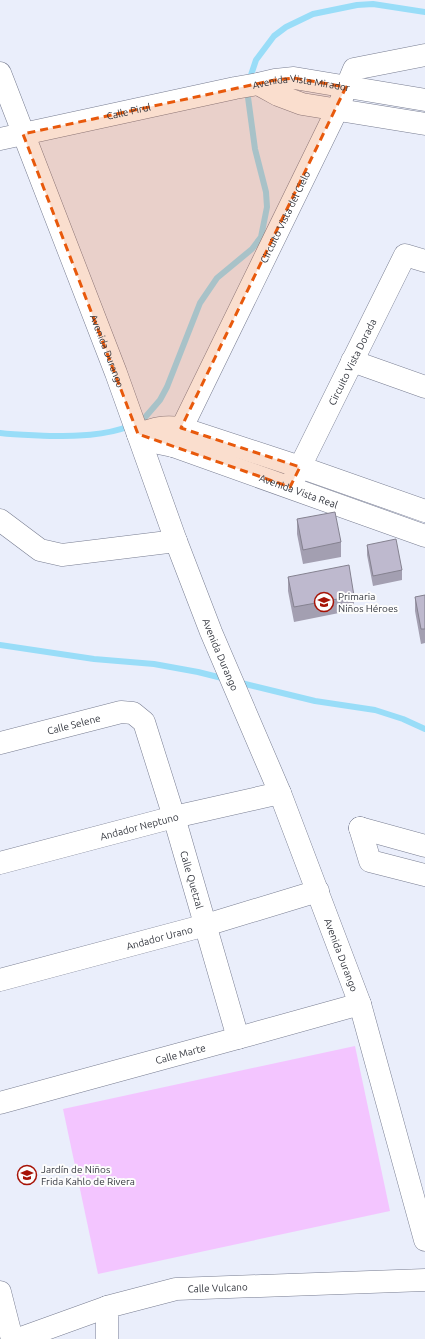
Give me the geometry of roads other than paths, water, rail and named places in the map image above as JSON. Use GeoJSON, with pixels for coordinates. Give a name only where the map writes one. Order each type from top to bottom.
{"type":"FeatureCollection","features":[{"type":"Feature","properties":{"kind":"street","name":"Circuito Vista del Cielo"},"geometry":{"type":"LineString","coordinates":[[177,437],[337,110],[354,69],[425,55]]}},
{"type":"Feature","properties":{"kind":"street","name":"Avenida Durango"},"geometry":{"type":"LineString","coordinates":[[0,74],[116,373],[176,541],[211,632],[280,793],[360,1004],[425,1240]]}},
{"type":"Feature","properties":{"kind":"street","name":"Avenida Vista Mirador"},"geometry":{"type":"LineString","coordinates":[[248,86],[275,80],[294,78],[425,100]]}},
{"type":"Feature","properties":{"kind":"street","name":"Avenida Vista Mirador"},"geometry":{"type":"LineString","coordinates":[[248,86],[302,104],[425,124]]}},
{"type":"Feature","properties":{"kind":"street","name":"Calle Pirul"},"geometry":{"type":"LineString","coordinates":[[0,139],[248,86]]}},
{"type":"Feature","properties":{"kind":"street","name":"Avenida Vista Mirador"},"geometry":{"type":"LineString","coordinates":[[382,117],[425,132]]}},
{"type":"Feature","properties":{"kind":"street","name":"Circuito Vista Dorada"},"geometry":{"type":"LineString","coordinates":[[290,487],[405,255],[425,261]]}},
{"type":"Feature","properties":{"kind":"street"},"geometry":{"type":"LineString","coordinates":[[352,361],[425,387]]}},
{"type":"Feature","properties":{"kind":"street","name":"Avenida Vista Real"},"geometry":{"type":"LineString","coordinates":[[138,434],[149,441],[177,437],[300,467],[425,511]]}},
{"type":"Feature","properties":{"kind":"street","name":"Avenida Vista Real"},"geometry":{"type":"LineString","coordinates":[[177,437],[290,487],[425,536]]}},
{"type":"Feature","properties":{"kind":"street"},"geometry":{"type":"LineString","coordinates":[[0,520],[40,550],[62,555],[176,541]]}},
{"type":"Feature","properties":{"kind":"street","name":"Calle Selene"},"geometry":{"type":"LineString","coordinates":[[0,743],[121,712],[134,713],[144,722]]}},
{"type":"Feature","properties":{"kind":"street","name":"Calle Quetzal"},"geometry":{"type":"LineString","coordinates":[[144,722],[174,817],[238,1038]]}},
{"type":"Feature","properties":{"kind":"street","name":"Andador Neptuno"},"geometry":{"type":"LineString","coordinates":[[0,863],[174,817],[280,793]]}},
{"type":"Feature","properties":{"kind":"street"},"geometry":{"type":"LineString","coordinates":[[424,847],[360,828],[370,861],[425,875]]}},
{"type":"Feature","properties":{"kind":"street","name":"Andador Urano"},"geometry":{"type":"LineString","coordinates":[[0,980],[206,925],[318,891]]}},
{"type":"Feature","properties":{"kind":"street","name":"Calle Marte"},"geometry":{"type":"LineString","coordinates":[[0,1103],[360,1004]]}},
{"type":"Feature","properties":{"kind":"street","name":"Calle Vulcano"},"geometry":{"type":"LineString","coordinates":[[18,1339],[107,1307],[176,1289],[425,1280]]}},
{"type":"Feature","properties":{"kind":"street"},"geometry":{"type":"LineString","coordinates":[[0,1292],[12,1339]]}},
{"type":"Feature","properties":{"kind":"street"},"geometry":{"type":"LineString","coordinates":[[107,1307],[107,1339]]}},
{"type":"Feature","properties":{"kind":"waterway"},"geometry":{"type":"LineString","coordinates":[[249,81],[256,60],[274,36],[286,27],[313,14],[357,5],[373,4],[425,12]]}},
{"type":"Feature","properties":{"kind":"waterway"},"geometry":{"type":"LineString","coordinates":[[141,422],[160,400],[167,387],[200,303],[217,278],[252,249],[261,237],[267,207],[266,192],[255,149],[247,90]]}},
{"type":"Feature","properties":{"kind":"waterway"},"geometry":{"type":"LineString","coordinates":[[0,433],[50,436],[100,434],[130,426]]}},
{"type":"Feature","properties":{"kind":"waterway"},"geometry":{"type":"LineString","coordinates":[[0,645],[94,659],[154,664],[226,679]]}},
{"type":"Feature","properties":{"kind":"waterway"},"geometry":{"type":"LineString","coordinates":[[237,682],[315,701],[375,710],[403,719],[425,729]]}},
{"type":"Feature","properties":{"kind":"place","name":"Primaria Niños Héroes"},"geometry":{"type":"Point","coordinates":[324,602]}},
{"type":"Feature","properties":{"kind":"place","name":"Jardín de Niños Frida Kahlo de Rivera"},"geometry":{"type":"Point","coordinates":[27,1175]}}]}
